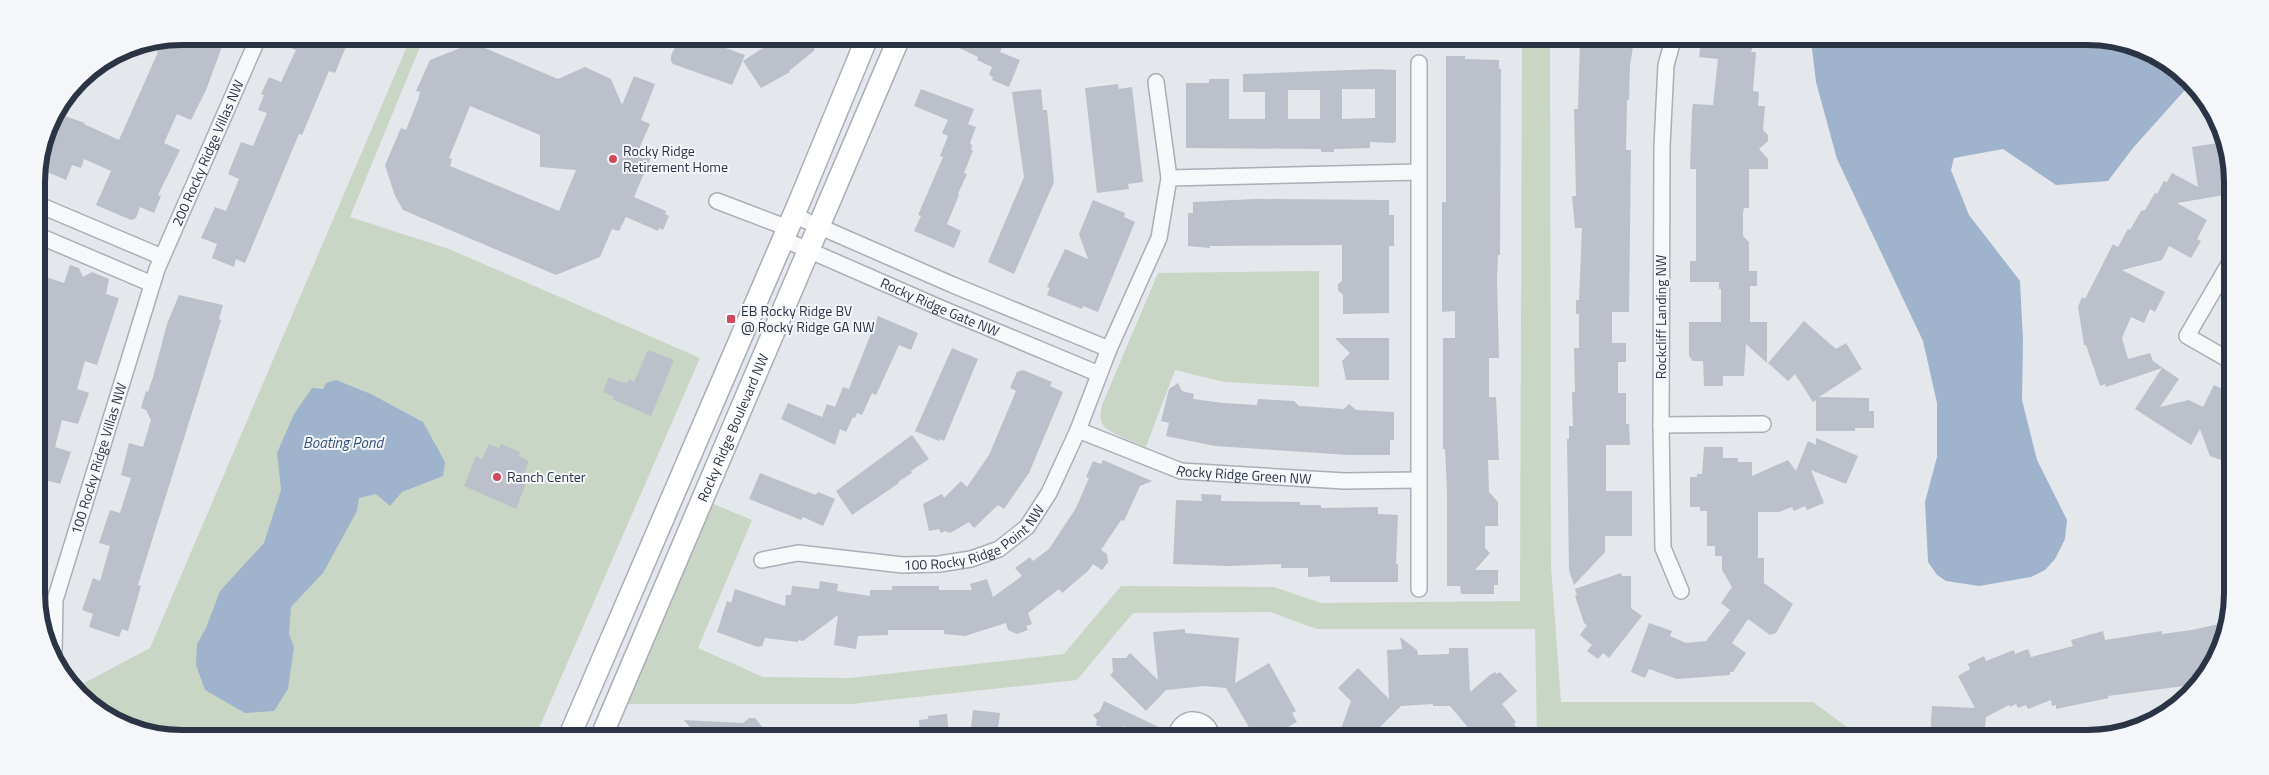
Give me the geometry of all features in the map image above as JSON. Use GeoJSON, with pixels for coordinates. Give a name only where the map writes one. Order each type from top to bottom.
{"type":"FeatureCollection","features":[{"type":"Feature","properties":{"kind":"street","name":"200 Rocky Ridge Villas NW"},"geometry":{"type":"LineString","coordinates":[[160,263],[256,45]]}},
{"type":"Feature","properties":{"kind":"street","name":"Rocky Ridge Boulevard NW"},"geometry":{"type":"LineString","coordinates":[[572,730],[788,227],[863,45]]}},
{"type":"Feature","properties":{"kind":"street","name":"Rocky Ridge Boulevard NW"},"geometry":{"type":"LineString","coordinates":[[604,730],[895,45]]}},
{"type":"Feature","properties":{"kind":"street","name":"Rockcliff Landing NW"},"geometry":{"type":"LineString","coordinates":[[1671,45],[1666,65],[1662,146],[1661,424],[1663,548],[1681,591]]}},
{"type":"Feature","properties":{"kind":"street"},"geometry":{"type":"LineString","coordinates":[[1420,62],[1418,172],[1420,589]]}},
{"type":"Feature","properties":{"kind":"street"},"geometry":{"type":"LineString","coordinates":[[1099,374],[1159,238],[1169,178],[1156,82]]}},
{"type":"Feature","properties":{"kind":"street"},"geometry":{"type":"LineString","coordinates":[[1169,178],[1418,172]]}},
{"type":"Feature","properties":{"kind":"street"},"geometry":{"type":"LineString","coordinates":[[717,201],[788,227]]}},
{"type":"Feature","properties":{"kind":"street"},"geometry":{"type":"LineString","coordinates":[[45,214],[160,263]]}},
{"type":"Feature","properties":{"kind":"street","name":"Rocky Ridge Gate NW"},"geometry":{"type":"LineString","coordinates":[[788,227],[818,226],[953,285],[1109,349]]}},
{"type":"Feature","properties":{"kind":"street","name":"Rocky Ridge Gate NW"},"geometry":{"type":"LineString","coordinates":[[788,227],[808,250],[943,310],[1099,374]]}},
{"type":"Feature","properties":{"kind":"street"},"geometry":{"type":"LineString","coordinates":[[45,237],[152,284]]}},
{"type":"Feature","properties":{"kind":"street","name":"100 Rocky Ridge Villas NW"},"geometry":{"type":"LineString","coordinates":[[54,642],[55,600],[160,263]]}},
{"type":"Feature","properties":{"kind":"street"},"geometry":{"type":"LineString","coordinates":[[2224,274],[2187,336],[2224,357]]}},
{"type":"Feature","properties":{"kind":"street","name":"100 Rocky Ridge Point NW"},"geometry":{"type":"LineString","coordinates":[[762,560],[798,553],[904,565],[939,564],[971,559],[999,550],[1027,527],[1049,493],[1078,430],[1099,374]]}},
{"type":"Feature","properties":{"kind":"street"},"geometry":{"type":"LineString","coordinates":[[1661,424],[1763,424]]}},
{"type":"Feature","properties":{"kind":"street","name":"Rocky Ridge Green NW"},"geometry":{"type":"LineString","coordinates":[[1078,430],[1181,471],[1344,481],[1418,480]]}},
{"type":"Feature","properties":{"kind":"street"},"geometry":{"type":"LineString","coordinates":[[1178,730],[1185,722],[1197,719],[1207,725],[1209,730]]}},
{"type":"Feature","properties":{"kind":"green space"},"geometry":{"type":"Polygon","coordinates":[[[408,45],[421,45],[350,217],[449,249],[700,358],[538,730],[164,729],[130,720],[114,712],[92,696],[81,685],[150,648],[408,45]]]}},
{"type":"Feature","properties":{"kind":"green space"},"geometry":{"type":"Polygon","coordinates":[[[1522,45],[1550,45],[1551,566],[1561,702],[1813,702],[1851,730],[1537,730],[1535,629],[1317,629],[1270,612],[1133,613],[1077,680],[851,704],[625,704],[711,503],[752,520],[698,648],[763,677],[850,678],[1064,654],[1121,586],[1274,587],[1321,603],[1520,601],[1522,45]]]}},
{"type":"Feature","properties":{"kind":"green space"},"geometry":{"type":"Polygon","coordinates":[[[1319,271],[1319,387],[1224,382],[1175,370],[1146,447],[1117,435],[1103,425],[1101,418],[1102,405],[1158,273],[1319,271]]]}},
{"type":"Feature","properties":{"kind":"water"},"geometry":{"type":"Polygon","coordinates":[[[1812,45],[2087,45],[2105,46],[2139,55],[2156,63],[2188,89],[2133,148],[2108,181],[2056,185],[2003,149],[1954,158],[1951,170],[1969,215],[2020,281],[2023,340],[2022,400],[2037,460],[2067,520],[2065,539],[2055,559],[2045,570],[2031,577],[1979,586],[1946,581],[1937,575],[1928,562],[1925,502],[1937,457],[1937,403],[1923,341],[1837,159],[1816,82],[1812,45]]]}},
{"type":"Feature","properties":{"kind":"water","name":"Boating Pond"},"geometry":{"type":"Polygon","coordinates":[[[336,380],[371,394],[423,422],[445,462],[443,476],[402,492],[390,506],[376,494],[359,498],[357,511],[323,573],[291,607],[289,634],[294,647],[288,689],[274,711],[245,713],[205,690],[196,665],[197,644],[206,628],[220,591],[264,543],[281,490],[277,453],[294,414],[312,388],[323,389],[326,383],[336,380]]]}},
{"type":"Feature","properties":{"kind":"water"},"geometry":{"type":"Polygon","coordinates":[[[1699,729],[1733,730],[1698,730],[1699,729]]]}},
{"type":"Feature","properties":{"kind":"building"},"geometry":{"type":"Polygon","coordinates":[[[223,45],[206,90],[191,120],[177,114],[164,143],[180,150],[158,195],[161,196],[154,213],[140,207],[136,218],[131,220],[96,205],[111,171],[84,159],[81,168],[72,165],[66,180],[45,171],[46,164],[55,130],[62,115],[85,123],[119,140],[158,52],[156,51],[158,47],[164,46],[223,45]]]}},
{"type":"Feature","properties":{"kind":"building"},"geometry":{"type":"Polygon","coordinates":[[[292,45],[347,45],[335,73],[329,71],[302,135],[299,134],[245,263],[236,259],[234,267],[212,258],[217,244],[201,238],[215,207],[226,211],[239,179],[228,174],[241,142],[253,146],[267,113],[258,110],[264,95],[261,94],[269,77],[281,82],[296,50],[291,48],[292,45]]]}},
{"type":"Feature","properties":{"kind":"building","name":"Rocky Ridge Retirement Home"},"geometry":{"type":"Polygon","coordinates":[[[468,45],[478,45],[558,79],[585,67],[611,79],[622,105],[634,76],[655,84],[641,120],[650,124],[638,151],[651,157],[634,197],[666,211],[665,214],[669,216],[663,230],[659,228],[658,231],[626,217],[619,231],[612,229],[600,257],[556,275],[403,210],[395,196],[385,165],[401,128],[406,130],[418,100],[420,92],[416,91],[430,60],[468,45]],[[470,106],[449,158],[452,159],[450,166],[559,211],[576,170],[540,167],[540,135],[470,106]]]}},
{"type":"Feature","properties":{"kind":"building"},"geometry":{"type":"Polygon","coordinates":[[[676,45],[717,45],[745,55],[732,85],[673,64],[671,56],[676,45]]]}},
{"type":"Feature","properties":{"kind":"building"},"geometry":{"type":"Polygon","coordinates":[[[767,45],[812,45],[815,50],[790,72],[761,88],[743,61],[767,45]]]}},
{"type":"Feature","properties":{"kind":"building"},"geometry":{"type":"Polygon","coordinates":[[[953,45],[1003,45],[1000,52],[1020,60],[1009,87],[992,80],[993,77],[989,75],[992,67],[977,60],[978,57],[953,45]]]}},
{"type":"Feature","properties":{"kind":"building"},"geometry":{"type":"Polygon","coordinates":[[[1580,45],[1633,45],[1630,66],[1629,100],[1627,100],[1626,150],[1631,150],[1629,312],[1612,312],[1612,343],[1626,343],[1626,362],[1618,362],[1618,393],[1626,393],[1626,424],[1629,424],[1630,445],[1606,445],[1606,491],[1632,491],[1632,536],[1605,536],[1605,552],[1574,585],[1569,570],[1567,439],[1569,439],[1569,426],[1573,426],[1572,392],[1575,392],[1574,348],[1579,348],[1579,314],[1576,314],[1576,300],[1579,300],[1582,228],[1575,228],[1572,196],[1576,196],[1574,109],[1578,109],[1580,45]]]}},
{"type":"Feature","properties":{"kind":"building"},"geometry":{"type":"Polygon","coordinates":[[[1700,45],[1753,45],[1751,52],[1756,52],[1753,91],[1759,92],[1758,106],[1765,106],[1763,130],[1768,135],[1768,141],[1759,149],[1768,159],[1768,169],[1749,169],[1749,208],[1744,208],[1743,213],[1743,236],[1749,242],[1749,271],[1757,271],[1757,286],[1750,286],[1750,322],[1767,322],[1767,363],[1746,344],[1744,376],[1723,376],[1723,386],[1704,386],[1703,361],[1693,361],[1689,356],[1689,322],[1721,322],[1721,289],[1719,289],[1719,282],[1690,282],[1690,261],[1696,261],[1696,169],[1690,169],[1692,111],[1693,104],[1713,105],[1718,59],[1699,57],[1700,45]]]}},
{"type":"Feature","properties":{"kind":"building"},"geometry":{"type":"Polygon","coordinates":[[[1446,56],[1465,56],[1465,59],[1499,60],[1499,69],[1501,69],[1500,255],[1498,255],[1497,280],[1499,358],[1489,358],[1489,397],[1496,397],[1499,460],[1488,460],[1489,492],[1498,502],[1498,526],[1485,526],[1485,548],[1490,553],[1475,570],[1498,570],[1498,585],[1494,585],[1494,594],[1461,594],[1460,586],[1447,586],[1447,491],[1445,449],[1443,449],[1443,338],[1455,338],[1455,311],[1442,312],[1442,202],[1446,202],[1446,56]]]}},
{"type":"Feature","properties":{"kind":"building"},"geometry":{"type":"Polygon","coordinates":[[[1396,70],[1396,141],[1394,143],[1370,142],[1370,148],[1334,149],[1334,152],[1321,152],[1321,149],[1186,148],[1186,83],[1209,83],[1209,79],[1229,79],[1229,119],[1265,119],[1265,92],[1243,92],[1243,74],[1396,70]],[[1342,89],[1342,119],[1375,118],[1375,89],[1342,89]],[[1288,90],[1288,119],[1320,119],[1320,90],[1288,90]]]}},
{"type":"Feature","properties":{"kind":"building"},"geometry":{"type":"Polygon","coordinates":[[[1118,84],[1119,89],[1132,87],[1143,182],[1128,184],[1129,189],[1097,193],[1085,88],[1118,84]]]}},
{"type":"Feature","properties":{"kind":"building"},"geometry":{"type":"Polygon","coordinates":[[[921,89],[974,109],[968,124],[976,127],[970,143],[972,145],[971,150],[973,150],[964,173],[967,174],[947,224],[961,231],[954,248],[914,231],[921,216],[918,215],[943,157],[940,156],[948,136],[942,133],[948,120],[914,106],[921,89]]]}},
{"type":"Feature","properties":{"kind":"building"},"geometry":{"type":"Polygon","coordinates":[[[1041,89],[1043,110],[1047,110],[1054,182],[1014,274],[988,262],[1024,177],[1012,92],[1041,89]]]}},
{"type":"Feature","properties":{"kind":"building"},"geometry":{"type":"Polygon","coordinates":[[[2218,143],[2223,164],[2224,195],[2177,203],[2207,220],[2197,239],[2201,241],[2191,258],[2169,246],[2162,260],[2122,270],[2165,292],[2155,312],[2150,309],[2144,323],[2131,317],[2122,338],[2128,359],[2150,353],[2153,361],[2179,379],[2160,407],[2189,400],[2203,407],[2214,385],[2224,390],[2224,461],[2210,456],[2200,429],[2191,445],[2135,409],[2162,368],[2106,387],[2105,384],[2100,386],[2086,345],[2084,345],[2078,307],[2082,297],[2085,299],[2113,244],[2118,247],[2141,211],[2145,210],[2155,193],[2157,194],[2164,181],[2167,182],[2172,173],[2198,187],[2192,147],[2218,143]]]}},
{"type":"Feature","properties":{"kind":"building"},"geometry":{"type":"Polygon","coordinates":[[[1255,199],[1389,200],[1389,215],[1394,215],[1394,246],[1389,246],[1389,313],[1343,314],[1343,295],[1338,290],[1338,284],[1342,281],[1342,245],[1210,246],[1210,248],[1188,246],[1188,213],[1193,213],[1193,202],[1255,199]]]}},
{"type":"Feature","properties":{"kind":"building"},"geometry":{"type":"Polygon","coordinates":[[[1093,200],[1125,213],[1124,217],[1135,222],[1098,312],[1083,306],[1082,309],[1047,295],[1050,288],[1047,287],[1065,249],[1088,259],[1079,234],[1093,200]]]}},
{"type":"Feature","properties":{"kind":"building"},"geometry":{"type":"Polygon","coordinates":[[[70,265],[79,268],[83,277],[92,272],[109,279],[106,294],[119,298],[97,365],[85,361],[77,389],[89,393],[78,424],[62,420],[55,447],[71,452],[60,484],[45,480],[45,277],[64,283],[70,265]]]}},
{"type":"Feature","properties":{"kind":"building"},"geometry":{"type":"Polygon","coordinates":[[[179,295],[223,305],[219,319],[221,320],[138,585],[141,586],[128,631],[122,629],[119,637],[89,627],[93,614],[82,610],[93,578],[100,581],[110,546],[99,543],[110,510],[120,513],[131,478],[121,475],[129,443],[143,447],[151,420],[146,410],[141,408],[153,377],[167,324],[179,295]]]}},
{"type":"Feature","properties":{"kind":"building"},"geometry":{"type":"Polygon","coordinates":[[[878,316],[918,333],[911,350],[899,345],[876,395],[872,393],[862,415],[857,413],[855,418],[853,417],[846,432],[840,429],[835,445],[781,419],[788,403],[822,417],[827,404],[835,407],[843,387],[849,389],[878,316]]]}},
{"type":"Feature","properties":{"kind":"building"},"geometry":{"type":"Polygon","coordinates":[[[1804,321],[1836,349],[1846,343],[1862,369],[1819,397],[1869,398],[1869,411],[1874,411],[1874,428],[1855,428],[1855,431],[1816,431],[1816,400],[1813,402],[1795,374],[1788,381],[1768,363],[1804,321]]]}},
{"type":"Feature","properties":{"kind":"building"},"geometry":{"type":"Polygon","coordinates":[[[1335,338],[1389,338],[1389,380],[1346,380],[1342,361],[1350,353],[1335,338]]]}},
{"type":"Feature","properties":{"kind":"building"},"geometry":{"type":"Polygon","coordinates":[[[952,348],[978,359],[944,441],[940,439],[939,441],[915,431],[952,348]]]}},
{"type":"Feature","properties":{"kind":"building"},"geometry":{"type":"Polygon","coordinates":[[[648,350],[674,360],[651,416],[612,399],[614,397],[603,392],[609,377],[620,382],[627,383],[629,379],[634,382],[648,350]]]}},
{"type":"Feature","properties":{"kind":"building"},"geometry":{"type":"Polygon","coordinates":[[[1023,370],[1052,382],[1050,386],[1063,392],[1029,473],[1004,509],[998,505],[974,528],[969,522],[950,533],[945,531],[941,533],[939,529],[929,531],[923,504],[942,494],[944,498],[961,481],[967,487],[989,455],[1016,391],[1010,388],[1017,372],[1023,370]]]}},
{"type":"Feature","properties":{"kind":"building"},"geometry":{"type":"Polygon","coordinates":[[[1178,383],[1182,391],[1194,394],[1193,399],[1257,405],[1258,399],[1294,401],[1299,406],[1344,409],[1349,404],[1356,410],[1394,412],[1394,440],[1390,440],[1390,455],[1349,455],[1215,446],[1166,436],[1169,423],[1161,421],[1169,389],[1178,383]]]}},
{"type":"Feature","properties":{"kind":"building"},"geometry":{"type":"Polygon","coordinates":[[[912,435],[929,459],[911,471],[912,473],[899,483],[852,515],[836,491],[912,435]]]}},
{"type":"Feature","properties":{"kind":"building"},"geometry":{"type":"Polygon","coordinates":[[[1816,438],[1858,456],[1846,484],[1811,470],[1824,503],[1807,510],[1805,506],[1794,511],[1792,507],[1779,512],[1758,512],[1758,558],[1764,558],[1764,583],[1793,604],[1776,633],[1770,635],[1748,619],[1732,643],[1746,653],[1733,672],[1730,672],[1730,675],[1677,679],[1649,669],[1645,678],[1631,672],[1649,623],[1672,631],[1670,636],[1686,643],[1706,641],[1730,610],[1721,603],[1732,587],[1722,570],[1722,556],[1715,556],[1715,546],[1707,546],[1707,511],[1700,511],[1700,507],[1690,507],[1690,477],[1697,477],[1697,474],[1702,474],[1704,447],[1723,447],[1723,458],[1738,458],[1738,462],[1752,462],[1752,476],[1788,460],[1796,471],[1808,441],[1816,445],[1816,438]]]}},
{"type":"Feature","properties":{"kind":"building","name":"Ranch Center"},"geometry":{"type":"Polygon","coordinates":[[[489,444],[499,448],[501,444],[520,452],[519,456],[529,461],[523,476],[528,478],[516,509],[464,486],[476,456],[482,459],[489,444]]]}},
{"type":"Feature","properties":{"kind":"building"},"geometry":{"type":"Polygon","coordinates":[[[1103,460],[1152,481],[1140,486],[1124,521],[1121,520],[1101,550],[1107,554],[1108,562],[1102,570],[1093,564],[1088,571],[1062,593],[1059,589],[1028,613],[1032,624],[1026,626],[1028,630],[1017,634],[1008,630],[1006,623],[965,636],[944,634],[944,630],[888,630],[888,635],[858,636],[856,649],[834,645],[838,615],[803,641],[798,640],[798,642],[765,638],[762,646],[758,647],[717,632],[727,601],[731,603],[735,589],[785,606],[786,595],[791,595],[792,586],[819,589],[820,581],[838,584],[837,591],[870,596],[870,590],[892,590],[892,586],[939,586],[939,590],[972,590],[970,584],[987,579],[993,597],[1022,576],[1015,568],[1030,557],[1033,561],[1049,549],[1076,508],[1089,478],[1086,477],[1093,461],[1101,464],[1103,460]]]}},
{"type":"Feature","properties":{"kind":"building"},"geometry":{"type":"Polygon","coordinates":[[[760,473],[816,495],[818,492],[835,499],[823,526],[803,517],[801,520],[749,499],[760,473]]]}},
{"type":"Feature","properties":{"kind":"building"},"geometry":{"type":"Polygon","coordinates":[[[1201,494],[1221,495],[1221,501],[1300,502],[1300,505],[1321,505],[1321,508],[1378,507],[1378,514],[1398,515],[1396,564],[1398,564],[1398,582],[1330,582],[1330,576],[1308,577],[1308,568],[1281,568],[1281,564],[1229,566],[1173,564],[1176,500],[1202,501],[1201,494]]]}},
{"type":"Feature","properties":{"kind":"building"},"geometry":{"type":"Polygon","coordinates":[[[1621,573],[1622,576],[1631,576],[1631,608],[1642,616],[1609,658],[1603,653],[1598,659],[1587,651],[1592,645],[1580,635],[1587,625],[1584,623],[1575,596],[1577,595],[1575,589],[1621,573]]]}},
{"type":"Feature","properties":{"kind":"building"},"geometry":{"type":"Polygon","coordinates":[[[2220,624],[2210,654],[2187,686],[2108,696],[2109,698],[2056,709],[2056,705],[2052,706],[2051,700],[2028,709],[2026,705],[2018,708],[2016,704],[2010,707],[2009,705],[1986,717],[1985,730],[1930,730],[1932,706],[1975,708],[1958,676],[1970,669],[1968,664],[1984,656],[1986,661],[2014,650],[2015,654],[2028,649],[2031,657],[2073,646],[2071,640],[2103,631],[2105,640],[2162,631],[2162,634],[2220,624]]]}},
{"type":"Feature","properties":{"kind":"building"},"geometry":{"type":"Polygon","coordinates":[[[1185,629],[1185,633],[1239,638],[1235,683],[1269,663],[1296,711],[1292,713],[1297,722],[1282,730],[1265,730],[1264,728],[1251,730],[1226,688],[1205,686],[1166,690],[1146,711],[1110,675],[1113,672],[1112,658],[1126,658],[1130,653],[1158,680],[1153,632],[1185,629]]]}},
{"type":"Feature","properties":{"kind":"building"},"geometry":{"type":"Polygon","coordinates":[[[1400,637],[1417,650],[1418,655],[1449,654],[1449,648],[1468,648],[1470,692],[1490,675],[1500,672],[1517,691],[1502,704],[1516,722],[1514,724],[1516,727],[1512,730],[1470,730],[1450,706],[1433,706],[1433,704],[1401,706],[1377,730],[1341,730],[1351,701],[1338,688],[1358,668],[1389,699],[1387,650],[1402,649],[1400,637]]]}},
{"type":"Feature","properties":{"kind":"building"},"geometry":{"type":"Polygon","coordinates":[[[1104,701],[1165,730],[1135,730],[1124,726],[1122,730],[1110,730],[1096,725],[1097,720],[1093,715],[1100,711],[1104,701]]]}},
{"type":"Feature","properties":{"kind":"building"},"geometry":{"type":"Polygon","coordinates":[[[973,710],[1000,713],[998,730],[971,730],[973,710]]]}},
{"type":"Feature","properties":{"kind":"building"},"geometry":{"type":"Polygon","coordinates":[[[947,714],[948,730],[920,730],[919,720],[928,719],[928,716],[947,714]]]}},
{"type":"Feature","properties":{"kind":"building"},"geometry":{"type":"Polygon","coordinates":[[[749,718],[755,718],[765,730],[692,730],[684,720],[743,723],[749,718]]]}},
{"type":"Feature","properties":{"kind":"place","name":"Rocky Ridge Retirement Home"},"geometry":{"type":"Point","coordinates":[613,159]}},
{"type":"Feature","properties":{"kind":"place","name":"EB Rocky Ridge BV @ Rocky Ridge GA NW"},"geometry":{"type":"Point","coordinates":[731,319]}},
{"type":"Feature","properties":{"kind":"place","name":"Ranch Center"},"geometry":{"type":"Point","coordinates":[497,477]}}]}
